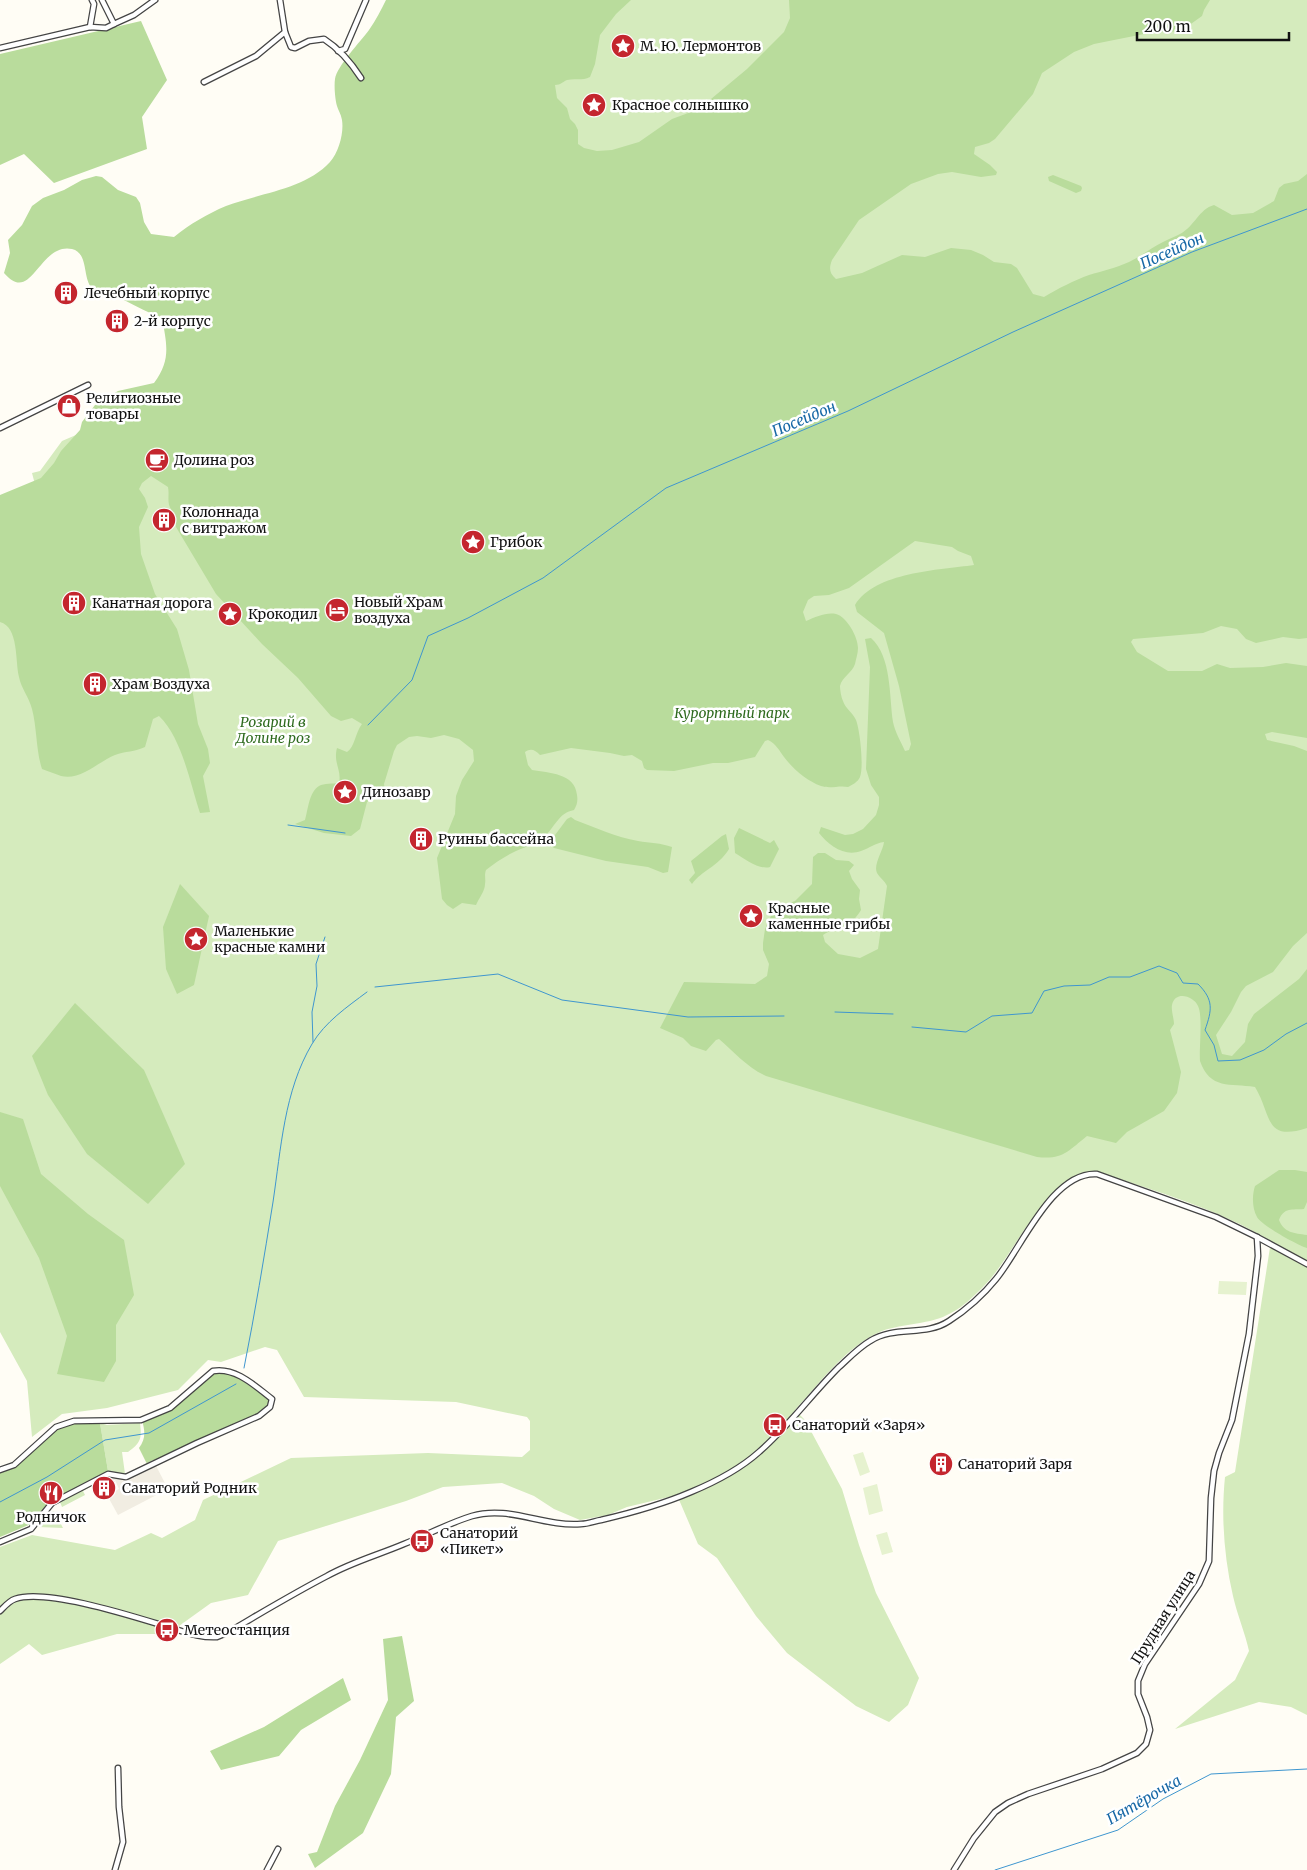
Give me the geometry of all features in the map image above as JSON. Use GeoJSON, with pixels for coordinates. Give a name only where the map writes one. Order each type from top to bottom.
{"type":"FeatureCollection","features":[{"type":"Feature","properties":{"kind":"street"},"geometry":{"type":"LineString","coordinates":[[90,27],[94,4],[92,0]]}},
{"type":"Feature","properties":{"kind":"street"},"geometry":{"type":"LineString","coordinates":[[102,0],[114,24]]}},
{"type":"Feature","properties":{"kind":"street"},"geometry":{"type":"LineString","coordinates":[[0,48],[90,27],[106,28],[145,8],[155,0]]}},
{"type":"Feature","properties":{"kind":"street"},"geometry":{"type":"LineString","coordinates":[[280,0],[285,32],[291,47],[295,48],[309,42],[324,39],[338,51],[361,78]]}},
{"type":"Feature","properties":{"kind":"street"},"geometry":{"type":"LineString","coordinates":[[338,51],[345,49],[366,0]]}},
{"type":"Feature","properties":{"kind":"street"},"geometry":{"type":"LineString","coordinates":[[204,82],[256,56],[285,32]]}},
{"type":"Feature","properties":{"kind":"street"},"geometry":{"type":"LineString","coordinates":[[0,428],[88,385]]}},
{"type":"Feature","properties":{"kind":"street"},"geometry":{"type":"LineString","coordinates":[[0,1611],[13,1600],[26,1596],[48,1597],[136,1618],[199,1636],[217,1637],[350,1564],[474,1516],[495,1512],[550,1522],[581,1524],[614,1517],[689,1493],[748,1462],[854,1353],[870,1340],[896,1331],[928,1330],[941,1326],[955,1317],[987,1289],[997,1277],[1023,1235],[1053,1198],[1080,1176],[1098,1174],[1216,1217],[1307,1264]]}},
{"type":"Feature","properties":{"kind":"street","name":"Прудная улица"},"geometry":{"type":"LineString","coordinates":[[954,1870],[974,1838],[995,1812],[1008,1803],[1028,1794],[1102,1769],[1137,1753],[1146,1744],[1150,1730],[1148,1717],[1138,1694],[1138,1681],[1145,1664],[1199,1584],[1209,1561],[1214,1471],[1232,1420],[1249,1334],[1258,1256],[1257,1237]]}},
{"type":"Feature","properties":{"kind":"street"},"geometry":{"type":"LineString","coordinates":[[0,1470],[14,1465],[56,1427],[74,1421],[141,1420],[170,1408],[213,1371],[223,1369],[232,1371],[272,1399],[270,1407],[259,1416],[126,1477],[108,1474],[52,1503],[31,1530],[0,1542]]}},
{"type":"Feature","properties":{"kind":"street"},"geometry":{"type":"LineString","coordinates":[[115,1870],[123,1842],[119,1806],[118,1768]]}},
{"type":"Feature","properties":{"kind":"street"},"geometry":{"type":"LineString","coordinates":[[267,1870],[278,1849]]}},
{"type":"Feature","properties":{"kind":"green space"},"geometry":{"type":"Polygon","coordinates":[[[386,0],[631,0],[616,14],[600,35],[595,64],[590,77],[567,80],[555,85],[557,98],[567,108],[570,119],[578,130],[578,144],[584,148],[597,151],[612,150],[639,142],[672,119],[699,109],[747,69],[784,32],[790,18],[789,0],[1210,0],[1202,16],[1181,31],[1149,33],[1094,44],[1074,52],[1042,73],[1033,94],[995,139],[975,147],[974,154],[990,165],[997,172],[996,175],[981,177],[952,172],[938,174],[911,184],[859,220],[832,260],[830,270],[836,279],[862,273],[902,255],[925,257],[951,248],[971,250],[994,262],[1011,264],[1017,268],[1033,294],[1044,297],[1078,279],[1133,260],[1185,231],[1209,207],[1214,205],[1232,215],[1253,213],[1274,201],[1279,188],[1284,184],[1298,181],[1307,174],[1307,638],[1283,637],[1256,643],[1246,639],[1237,629],[1221,626],[1203,633],[1133,639],[1131,642],[1137,652],[1168,671],[1202,671],[1217,664],[1230,668],[1263,667],[1286,663],[1307,666],[1307,738],[1272,732],[1265,734],[1267,740],[1307,751],[1307,933],[1293,946],[1273,972],[1246,986],[1216,1035],[1222,1054],[1232,1056],[1245,1042],[1248,1024],[1254,1014],[1299,979],[1307,969],[1307,1128],[1293,1131],[1276,1129],[1271,1123],[1255,1087],[1229,1085],[1209,1077],[1200,1061],[1201,1024],[1198,1006],[1196,1002],[1185,996],[1177,997],[1172,1005],[1174,1024],[1170,1030],[1181,1072],[1177,1093],[1164,1111],[1127,1132],[1116,1143],[1087,1136],[1065,1153],[1046,1158],[1037,1157],[766,1076],[747,1064],[719,1039],[706,1051],[691,1046],[683,1038],[660,1028],[684,982],[755,984],[767,976],[769,964],[763,950],[765,929],[771,916],[781,906],[795,901],[812,884],[813,857],[818,853],[825,853],[836,860],[849,861],[854,865],[849,871],[860,890],[861,910],[859,913],[848,924],[823,935],[825,942],[838,954],[860,958],[878,949],[887,886],[877,873],[876,866],[884,842],[861,851],[849,853],[832,846],[819,833],[821,827],[845,835],[853,834],[863,829],[876,815],[879,805],[879,797],[871,785],[866,769],[870,667],[865,639],[871,638],[883,655],[888,677],[894,726],[905,751],[909,750],[911,744],[899,686],[884,633],[857,612],[855,605],[864,594],[892,579],[926,571],[974,565],[971,556],[952,547],[915,541],[849,588],[829,595],[814,596],[808,600],[803,612],[806,621],[821,615],[836,614],[840,616],[848,623],[858,644],[855,664],[840,686],[844,704],[855,717],[859,732],[862,757],[861,772],[859,779],[855,783],[848,787],[825,787],[816,784],[796,770],[775,745],[768,740],[765,741],[755,757],[674,771],[647,770],[644,768],[642,761],[632,755],[624,756],[571,748],[540,755],[535,751],[529,750],[525,752],[528,765],[532,770],[560,775],[572,782],[577,795],[575,808],[561,817],[539,841],[508,855],[486,870],[484,889],[476,905],[462,903],[453,909],[442,899],[437,858],[455,814],[456,796],[462,780],[474,761],[473,750],[459,739],[444,735],[431,738],[409,737],[397,745],[384,784],[385,790],[367,802],[360,829],[351,836],[324,833],[295,824],[305,820],[313,792],[319,786],[339,783],[340,778],[336,758],[337,748],[347,752],[350,750],[362,724],[352,718],[341,721],[331,716],[298,678],[262,644],[216,594],[176,527],[175,513],[169,504],[168,487],[151,476],[142,483],[139,489],[148,507],[139,527],[141,554],[155,594],[177,629],[189,670],[198,724],[208,749],[210,763],[203,776],[210,812],[200,813],[189,775],[174,736],[159,716],[153,719],[145,747],[115,755],[75,776],[61,776],[42,769],[34,716],[20,681],[13,637],[6,625],[0,622],[0,495],[41,478],[54,463],[61,451],[80,430],[82,422],[95,405],[118,391],[154,383],[163,367],[166,344],[162,318],[124,300],[95,291],[89,284],[83,260],[77,251],[61,249],[51,254],[29,278],[22,282],[14,281],[4,273],[10,253],[8,240],[22,225],[32,206],[43,198],[64,190],[82,180],[96,176],[102,177],[118,190],[136,197],[140,203],[144,222],[151,234],[174,237],[192,224],[219,209],[281,190],[307,179],[330,162],[338,148],[342,120],[337,106],[335,79],[345,61],[372,26],[386,0]]]}},
{"type":"Feature","properties":{"kind":"green space","name":"Курортный парк"},"geometry":{"type":"Polygon","coordinates":[[[543,0],[1307,0],[1307,1715],[1291,1707],[1259,1702],[1175,1729],[1235,1680],[1249,1651],[1235,1603],[1227,1566],[1223,1522],[1224,1492],[1225,1477],[1235,1472],[1271,1241],[1230,1219],[1208,1210],[1096,1171],[1078,1175],[1062,1185],[1047,1200],[1033,1217],[995,1273],[964,1305],[943,1317],[890,1328],[869,1338],[845,1355],[795,1410],[805,1420],[842,1489],[876,1593],[919,1678],[908,1705],[889,1722],[856,1706],[787,1653],[756,1616],[717,1558],[698,1544],[677,1495],[627,1507],[608,1515],[580,1520],[554,1509],[534,1496],[502,1483],[443,1487],[406,1501],[278,1541],[248,1595],[211,1603],[179,1626],[160,1634],[117,1634],[42,1655],[29,1644],[0,1664],[0,1547],[32,1535],[115,1550],[151,1533],[162,1538],[195,1520],[203,1500],[291,1458],[428,1453],[522,1457],[530,1450],[530,1421],[527,1417],[456,1402],[304,1397],[277,1350],[265,1347],[221,1362],[208,1360],[178,1390],[107,1408],[62,1414],[32,1437],[27,1381],[0,1332],[0,501],[37,492],[32,473],[40,471],[62,441],[148,404],[543,0]]]}},
{"type":"Feature","properties":{"kind":"green space"},"geometry":{"type":"Polygon","coordinates":[[[141,21],[167,80],[142,117],[147,149],[54,183],[24,154],[0,165],[0,54],[141,21]]]}},
{"type":"Feature","properties":{"kind":"green space"},"geometry":{"type":"Polygon","coordinates":[[[1053,175],[1081,186],[1081,191],[1076,193],[1049,181],[1048,177],[1053,175]]]}},
{"type":"Feature","properties":{"kind":"green space"},"geometry":{"type":"Polygon","coordinates":[[[571,817],[622,837],[672,847],[668,872],[663,873],[648,867],[606,861],[554,848],[549,843],[567,819],[571,817]]]}},
{"type":"Feature","properties":{"kind":"green space"},"geometry":{"type":"Polygon","coordinates":[[[739,828],[770,843],[774,840],[779,849],[770,867],[761,867],[735,853],[734,838],[739,828]]]}},
{"type":"Feature","properties":{"kind":"green space"},"geometry":{"type":"Polygon","coordinates":[[[726,834],[729,849],[725,855],[692,884],[689,880],[695,873],[691,861],[726,834]]]}},
{"type":"Feature","properties":{"kind":"green space"},"geometry":{"type":"Polygon","coordinates":[[[180,884],[209,916],[194,985],[177,994],[166,969],[163,927],[180,884]]]}},
{"type":"Feature","properties":{"kind":"green space"},"geometry":{"type":"Polygon","coordinates":[[[75,1003],[144,1070],[185,1164],[148,1204],[87,1154],[48,1095],[32,1056],[75,1003]]]}},
{"type":"Feature","properties":{"kind":"green space"},"geometry":{"type":"Polygon","coordinates":[[[0,1112],[23,1119],[41,1174],[88,1214],[124,1240],[134,1295],[116,1325],[116,1361],[104,1382],[57,1374],[67,1336],[39,1258],[0,1186],[0,1112]]]}},
{"type":"Feature","properties":{"kind":"green space"},"geometry":{"type":"Polygon","coordinates":[[[1279,1170],[1307,1172],[1307,1202],[1304,1209],[1286,1211],[1279,1220],[1287,1230],[1307,1235],[1307,1248],[1272,1230],[1260,1221],[1255,1213],[1253,1193],[1255,1186],[1279,1170]]]}},
{"type":"Feature","properties":{"kind":"green space"},"geometry":{"type":"Polygon","coordinates":[[[1219,1281],[1247,1282],[1246,1295],[1218,1294],[1219,1281]]]}},
{"type":"Feature","properties":{"kind":"green space"},"geometry":{"type":"Polygon","coordinates":[[[223,1371],[233,1374],[270,1400],[269,1405],[258,1414],[147,1464],[139,1448],[144,1435],[142,1420],[171,1410],[214,1373],[223,1371]]]}},
{"type":"Feature","properties":{"kind":"green space"},"geometry":{"type":"Polygon","coordinates":[[[75,1423],[100,1423],[108,1471],[49,1502],[31,1524],[0,1537],[0,1472],[14,1467],[57,1428],[75,1423]]]}},
{"type":"Feature","properties":{"kind":"green space"},"geometry":{"type":"Polygon","coordinates":[[[100,1423],[107,1425],[140,1423],[140,1440],[128,1452],[122,1452],[125,1474],[108,1471],[100,1423]]]}},
{"type":"Feature","properties":{"kind":"green space"},"geometry":{"type":"Polygon","coordinates":[[[863,1452],[870,1472],[860,1476],[853,1455],[863,1452]]]}},
{"type":"Feature","properties":{"kind":"green space"},"geometry":{"type":"Polygon","coordinates":[[[108,1476],[113,1480],[101,1486],[99,1482],[83,1491],[85,1495],[62,1507],[60,1502],[108,1476]]]}},
{"type":"Feature","properties":{"kind":"green space"},"geometry":{"type":"Polygon","coordinates":[[[877,1484],[883,1511],[869,1515],[863,1488],[877,1484]]]}},
{"type":"Feature","properties":{"kind":"green space"},"geometry":{"type":"Polygon","coordinates":[[[54,1511],[63,1528],[38,1527],[49,1513],[54,1511]]]}},
{"type":"Feature","properties":{"kind":"green space"},"geometry":{"type":"Polygon","coordinates":[[[887,1532],[893,1552],[882,1555],[876,1535],[887,1532]]]}},
{"type":"Feature","properties":{"kind":"green space"},"geometry":{"type":"Polygon","coordinates":[[[402,1636],[414,1701],[396,1717],[391,1774],[363,1833],[315,1868],[308,1854],[317,1852],[335,1806],[360,1760],[388,1700],[383,1639],[402,1636]]]}},
{"type":"Feature","properties":{"kind":"green space"},"geometry":{"type":"Polygon","coordinates":[[[343,1678],[351,1700],[301,1730],[279,1756],[221,1770],[210,1751],[264,1727],[343,1678]]]}},
{"type":"Feature","properties":{"kind":"shaded area"},"geometry":{"type":"Polygon","coordinates":[[[153,1460],[168,1489],[118,1515],[107,1495],[119,1489],[115,1480],[108,1476],[108,1471],[125,1474],[153,1460]]]}},
{"type":"Feature","properties":{"kind":"waterway","name":"Посейдон"},"geometry":{"type":"LineString","coordinates":[[368,725],[412,680],[428,636],[468,618],[543,578],[666,488],[848,411],[1013,332],[1192,252],[1307,209]]}},
{"type":"Feature","properties":{"kind":"waterway"},"geometry":{"type":"LineString","coordinates":[[288,825],[345,833]]}},
{"type":"Feature","properties":{"kind":"waterway"},"geometry":{"type":"LineString","coordinates":[[313,1042],[312,1012],[317,986],[316,964],[325,937]]}},
{"type":"Feature","properties":{"kind":"waterway"},"geometry":{"type":"LineString","coordinates":[[912,1027],[966,1032],[992,1016],[1032,1013],[1044,991],[1064,986],[1090,985],[1109,977],[1130,977],[1159,966],[1177,973],[1183,983],[1198,984],[1207,995],[1210,1011],[1205,1030],[1214,1045],[1218,1061],[1240,1060],[1264,1050],[1286,1034],[1307,1023]]}},
{"type":"Feature","properties":{"kind":"waterway"},"geometry":{"type":"LineString","coordinates":[[375,987],[498,974],[562,1000],[688,1017],[784,1016]]}},
{"type":"Feature","properties":{"kind":"waterway"},"geometry":{"type":"LineString","coordinates":[[244,1368],[263,1265],[281,1141],[295,1081],[317,1036],[337,1015],[367,992]]}},
{"type":"Feature","properties":{"kind":"waterway"},"geometry":{"type":"LineString","coordinates":[[835,1012],[893,1014]]}},
{"type":"Feature","properties":{"kind":"waterway"},"geometry":{"type":"LineString","coordinates":[[0,1502],[47,1477],[105,1440],[149,1433],[236,1384]]}},
{"type":"Feature","properties":{"kind":"waterway","name":"Пятёрочка"},"geometry":{"type":"LineString","coordinates":[[995,1870],[1118,1830],[1163,1799],[1211,1774],[1307,1769]]}},
{"type":"Feature","properties":{"kind":"place","name":"М. Ю. Лермонтов"},"geometry":{"type":"Point","coordinates":[623,46]}},
{"type":"Feature","properties":{"kind":"place","name":"Красное солнышко"},"geometry":{"type":"Point","coordinates":[594,105]}},
{"type":"Feature","properties":{"kind":"place","name":"Лечебный корпус"},"geometry":{"type":"Point","coordinates":[66,293]}},
{"type":"Feature","properties":{"kind":"place","name":"2-й корпус"},"geometry":{"type":"Point","coordinates":[117,321]}},
{"type":"Feature","properties":{"kind":"place","name":"Религиозные товары"},"geometry":{"type":"Point","coordinates":[69,406]}},
{"type":"Feature","properties":{"kind":"place","name":"Долина роз"},"geometry":{"type":"Point","coordinates":[157,460]}},
{"type":"Feature","properties":{"kind":"place","name":"Колоннада с витражом"},"geometry":{"type":"Point","coordinates":[164,520]}},
{"type":"Feature","properties":{"kind":"place","name":"Грибок"},"geometry":{"type":"Point","coordinates":[473,542]}},
{"type":"Feature","properties":{"kind":"place","name":"Канатная дорога"},"geometry":{"type":"Point","coordinates":[74,603]}},
{"type":"Feature","properties":{"kind":"place","name":"Новый Храм воздуха"},"geometry":{"type":"Point","coordinates":[337,610]}},
{"type":"Feature","properties":{"kind":"place","name":"Крокодил"},"geometry":{"type":"Point","coordinates":[230,614]}},
{"type":"Feature","properties":{"kind":"place","name":"Храм Воздуха"},"geometry":{"type":"Point","coordinates":[95,684]}},
{"type":"Feature","properties":{"kind":"place","name":"Динозавр"},"geometry":{"type":"Point","coordinates":[345,792]}},
{"type":"Feature","properties":{"kind":"place","name":"Руины бассейна"},"geometry":{"type":"Point","coordinates":[421,839]}},
{"type":"Feature","properties":{"kind":"place","name":"Красные каменные грибы"},"geometry":{"type":"Point","coordinates":[751,916]}},
{"type":"Feature","properties":{"kind":"place","name":"Маленькие красные камни"},"geometry":{"type":"Point","coordinates":[196,939]}},
{"type":"Feature","properties":{"kind":"place","name":"Санаторий «Заря»"},"geometry":{"type":"Point","coordinates":[775,1425]}},
{"type":"Feature","properties":{"kind":"place","name":"Санаторий Заря"},"geometry":{"type":"Point","coordinates":[941,1464]}},
{"type":"Feature","properties":{"kind":"place","name":"Санаторий Родник"},"geometry":{"type":"Point","coordinates":[104,1488]}},
{"type":"Feature","properties":{"kind":"place","name":"Родничок"},"geometry":{"type":"Point","coordinates":[51,1493]}},
{"type":"Feature","properties":{"kind":"place","name":"Санаторий «Пикет»"},"geometry":{"type":"Point","coordinates":[422,1541]}},
{"type":"Feature","properties":{"kind":"place","name":"Метеостанция"},"geometry":{"type":"Point","coordinates":[167,1630]}},
{"type":"Feature","properties":{"kind":"park label","name":"Розарий в Долине роз"},"geometry":{"type":"Point","coordinates":[273,730]}}]}
